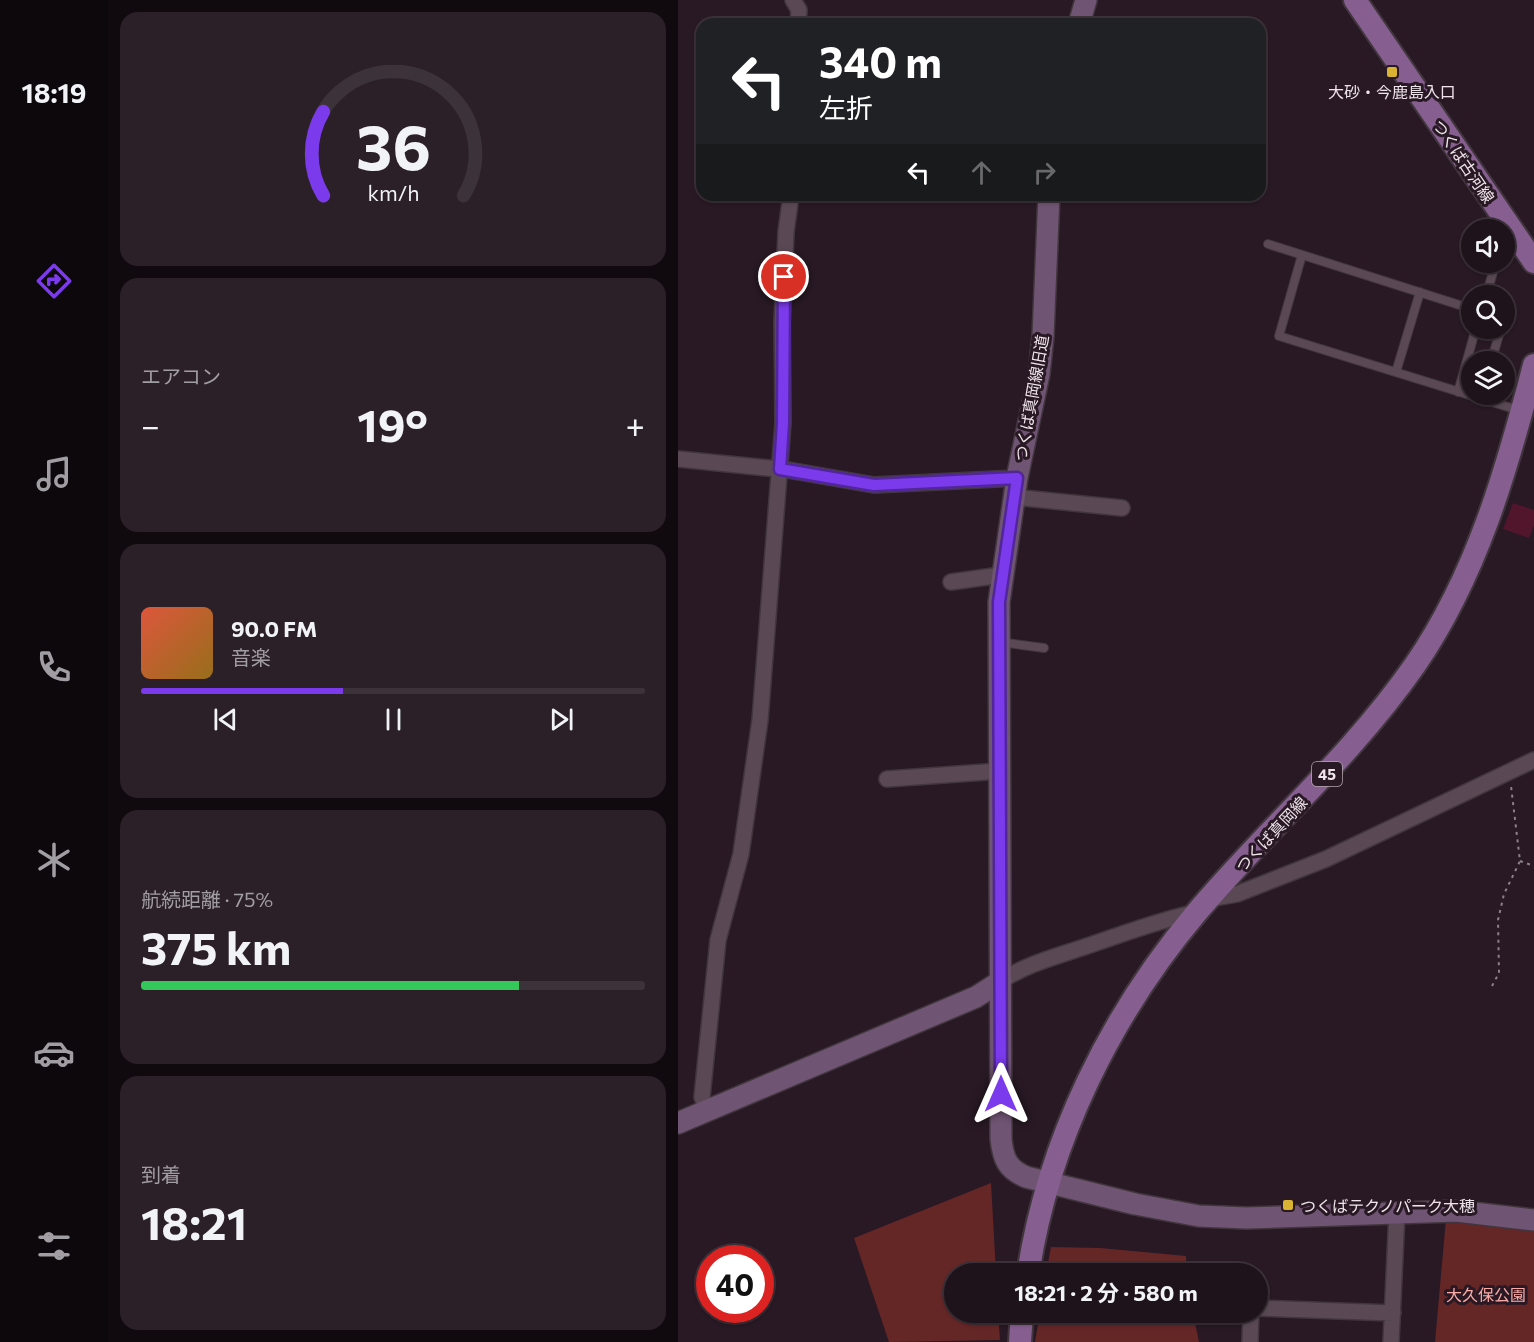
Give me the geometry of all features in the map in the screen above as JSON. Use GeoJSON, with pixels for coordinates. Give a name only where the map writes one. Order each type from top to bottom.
{"type":"FeatureCollection","features":[{"type":"Feature","properties":{"kind":"main road","name":"つくば古河線"},"geometry":{"type":"LineString","coordinates":[[1355,0],[1511,235],[1534,262]]}},
{"type":"Feature","properties":{"kind":"main road","name":"つくば真岡線"},"geometry":{"type":"LineString","coordinates":[[1030,1263],[1047,1182],[1073,1114],[1113,1034],[1164,956],[1203,906],[1364,733],[1417,662],[1448,609],[1480,541],[1509,457],[1534,365]]}},
{"type":"Feature","properties":{"kind":"main road"},"geometry":{"type":"LineString","coordinates":[[1020,1342],[1021,1323]]}},
{"type":"Feature","properties":{"kind":"street"},"geometry":{"type":"LineString","coordinates":[[793,0],[799,10],[798,18]]}},
{"type":"Feature","properties":{"kind":"street"},"geometry":{"type":"LineString","coordinates":[[1081,18],[1086,0]]}},
{"type":"Feature","properties":{"kind":"street"},"geometry":{"type":"LineString","coordinates":[[707,1111],[702,1097],[718,940],[741,854],[760,720],[783,423],[782,322],[786,232],[790,201]]}},
{"type":"Feature","properties":{"kind":"street","name":"つくば真岡線旧道"},"geometry":{"type":"LineString","coordinates":[[1049,201],[1043,336],[1039,374],[1001,575],[999,642],[1002,1154],[1014,1172],[1135,1204],[1199,1216],[1246,1218],[1456,1211],[1534,1220]]}},
{"type":"Feature","properties":{"kind":"street"},"geometry":{"type":"LineString","coordinates":[[678,459],[780,469],[874,485],[1016,488],[1122,508]]}},
{"type":"Feature","properties":{"kind":"street"},"geometry":{"type":"LineString","coordinates":[[951,582],[1001,575]]}},
{"type":"Feature","properties":{"kind":"street"},"geometry":{"type":"LineString","coordinates":[[678,1123],[976,998],[1021,969],[1172,918],[1326,859],[1534,760]]}},
{"type":"Feature","properties":{"kind":"street"},"geometry":{"type":"LineString","coordinates":[[887,779],[1000,771]]}},
{"type":"Feature","properties":{"kind":"street"},"geometry":{"type":"LineString","coordinates":[[1391,1342],[1397,1212]]}},
{"type":"Feature","properties":{"kind":"street"},"geometry":{"type":"LineString","coordinates":[[1268,1308],[1393,1313]]}},
{"type":"Feature","properties":{"kind":"street"},"geometry":{"type":"LineString","coordinates":[[1250,1342],[1251,1323]]}},
{"type":"Feature","properties":{"kind":"lane"},"geometry":{"type":"LineString","coordinates":[[1268,244],[1461,305]]}},
{"type":"Feature","properties":{"kind":"lane"},"geometry":{"type":"LineString","coordinates":[[1302,255],[1279,336],[1522,412]]}},
{"type":"Feature","properties":{"kind":"lane"},"geometry":{"type":"LineString","coordinates":[[1396,372],[1420,292]]}},
{"type":"Feature","properties":{"kind":"lane"},"geometry":{"type":"LineString","coordinates":[[1458,392],[1461,386]]}},
{"type":"Feature","properties":{"kind":"lane"},"geometry":{"type":"LineString","coordinates":[[999,642],[1044,648]]}},
{"type":"Feature","properties":{"kind":"path"},"geometry":{"type":"LineString","coordinates":[[1492,986],[1499,973],[1498,920],[1504,894],[1520,861],[1521,847],[1509,773]]}},
{"type":"Feature","properties":{"kind":"path"},"geometry":{"type":"LineString","coordinates":[[1520,861],[1534,866]]}},
{"type":"Feature","properties":{"kind":"green space"},"geometry":{"type":"Polygon","coordinates":[[[991,1183],[995,1263],[944,1263],[944,1323],[999,1323],[1000,1340],[889,1342],[854,1238],[991,1183]]]}},
{"type":"Feature","properties":{"kind":"green space","name":"大久保公園"},"geometry":{"type":"Polygon","coordinates":[[[1446,1219],[1534,1228],[1534,1342],[1435,1342],[1446,1219]]]}},
{"type":"Feature","properties":{"kind":"green space"},"geometry":{"type":"Polygon","coordinates":[[[1051,1247],[1100,1248],[1186,1256],[1186,1263],[1048,1263],[1051,1247]]]}},
{"type":"Feature","properties":{"kind":"green space"},"geometry":{"type":"Polygon","coordinates":[[[1038,1323],[1195,1323],[1199,1342],[1035,1342],[1038,1323]]]}},
{"type":"Feature","properties":{"kind":"building"},"geometry":{"type":"Polygon","coordinates":[[[1513,503],[1534,510],[1534,525],[1529,538],[1503,529],[1513,503]]]}},
{"type":"Feature","properties":{"kind":"place","name":"大砂・今鹿島入口"},"geometry":{"type":"Point","coordinates":[1392,72]}},
{"type":"Feature","properties":{"kind":"place","name":"つくばテクノパーク大穂"},"geometry":{"type":"Point","coordinates":[1288,1205]}},
{"type":"Feature","properties":{"kind":"route"},"geometry":{"type":"LineString","coordinates":[[784,277],[783,423],[780,469],[874,485],[1017,478],[1003,561],[999,602],[1001,1094]]}}]}
